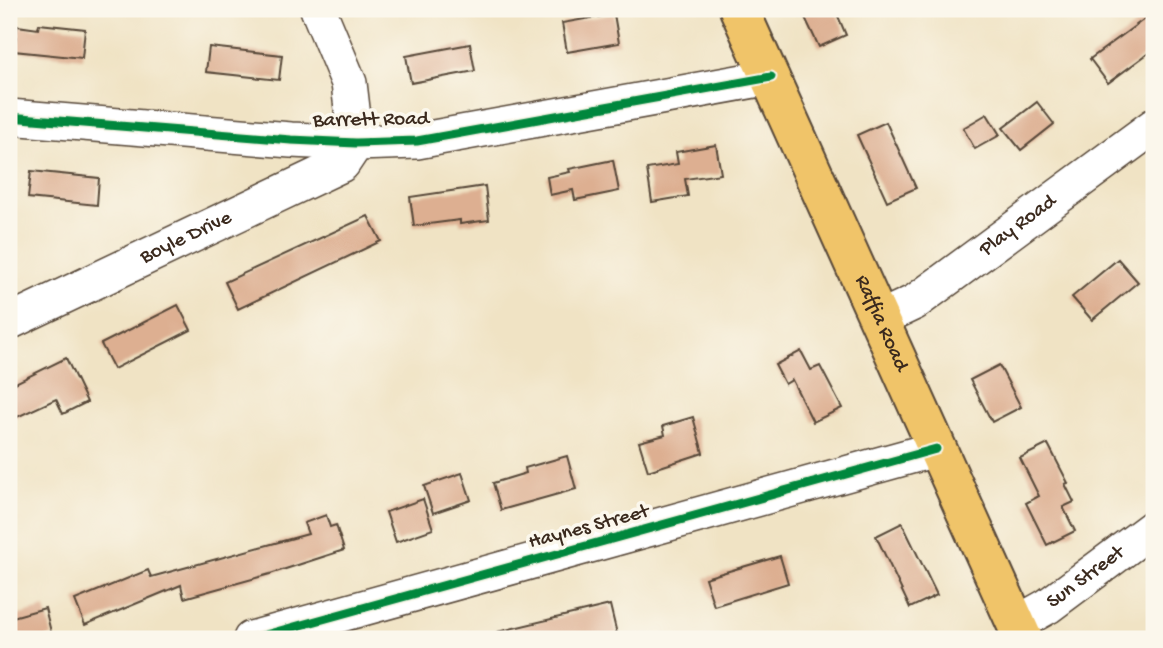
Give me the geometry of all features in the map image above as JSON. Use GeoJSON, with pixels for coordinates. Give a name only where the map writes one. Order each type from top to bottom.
{"type":"FeatureCollection","features":[{"type":"Feature","properties":{"kind":"main road","name":"Raffia Road"},"geometry":{"type":"LineString","coordinates":[[739,9],[1019,632]]}},
{"type":"Feature","properties":{"kind":"street"},"geometry":{"type":"LineString","coordinates":[[318,9],[349,83],[356,143]]}},
{"type":"Feature","properties":{"kind":"street","name":"Barrett Road"},"geometry":{"type":"LineString","coordinates":[[9,117],[356,143],[417,141],[771,76]]}},
{"type":"Feature","properties":{"kind":"street","name":"Play Road"},"geometry":{"type":"LineString","coordinates":[[879,319],[915,302],[1154,126]]}},
{"type":"Feature","properties":{"kind":"street","name":"Boyle Drive"},"geometry":{"type":"LineString","coordinates":[[9,323],[342,164],[356,143]]}},
{"type":"Feature","properties":{"kind":"street","name":"Haynes Street"},"geometry":{"type":"LineString","coordinates":[[251,639],[936,449]]}},
{"type":"Feature","properties":{"kind":"street","name":"Sun Street"},"geometry":{"type":"LineString","coordinates":[[1019,632],[1048,606],[1154,527]]}},
{"type":"Feature","properties":{"kind":"building"},"geometry":{"type":"Polygon","coordinates":[[[801,9],[835,9],[846,35],[819,47],[801,9]]]}},
{"type":"Feature","properties":{"kind":"building"},"geometry":{"type":"Polygon","coordinates":[[[1154,12],[1154,49],[1108,83],[1090,59],[1154,12]]]}},
{"type":"Feature","properties":{"kind":"building"},"geometry":{"type":"Polygon","coordinates":[[[614,14],[619,43],[567,52],[562,23],[614,14]]]}},
{"type":"Feature","properties":{"kind":"building"},"geometry":{"type":"Polygon","coordinates":[[[39,24],[85,29],[82,58],[14,51],[17,26],[38,29],[39,24]]]}},
{"type":"Feature","properties":{"kind":"building"},"geometry":{"type":"Polygon","coordinates":[[[470,44],[475,71],[411,83],[406,56],[470,44]]]}},
{"type":"Feature","properties":{"kind":"building"},"geometry":{"type":"Polygon","coordinates":[[[209,47],[282,55],[279,80],[206,72],[209,47]]]}},
{"type":"Feature","properties":{"kind":"building"},"geometry":{"type":"Polygon","coordinates":[[[1037,102],[1054,124],[1021,150],[1003,128],[1037,102]]]}},
{"type":"Feature","properties":{"kind":"building"},"geometry":{"type":"Polygon","coordinates":[[[987,114],[1000,135],[975,149],[963,128],[987,114]]]}},
{"type":"Feature","properties":{"kind":"building"},"geometry":{"type":"Polygon","coordinates":[[[886,122],[916,188],[887,201],[857,135],[886,122]]]}},
{"type":"Feature","properties":{"kind":"building"},"geometry":{"type":"Polygon","coordinates":[[[716,145],[721,174],[685,179],[688,196],[652,202],[647,169],[678,164],[676,152],[716,145]]]}},
{"type":"Feature","properties":{"kind":"building"},"geometry":{"type":"Polygon","coordinates":[[[613,160],[619,191],[575,200],[573,190],[550,195],[547,177],[570,172],[569,169],[613,160]]]}},
{"type":"Feature","properties":{"kind":"building"},"geometry":{"type":"Polygon","coordinates":[[[31,171],[99,178],[97,205],[28,198],[31,171]]]}},
{"type":"Feature","properties":{"kind":"building"},"geometry":{"type":"Polygon","coordinates":[[[485,186],[489,220],[460,224],[460,220],[414,226],[410,197],[485,186]]]}},
{"type":"Feature","properties":{"kind":"building"},"geometry":{"type":"Polygon","coordinates":[[[368,216],[381,241],[238,309],[225,282],[368,216]]]}},
{"type":"Feature","properties":{"kind":"building"},"geometry":{"type":"Polygon","coordinates":[[[1118,259],[1138,282],[1092,320],[1072,297],[1118,259]]]}},
{"type":"Feature","properties":{"kind":"building"},"geometry":{"type":"Polygon","coordinates":[[[178,305],[191,330],[114,369],[101,344],[178,305]]]}},
{"type":"Feature","properties":{"kind":"building"},"geometry":{"type":"Polygon","coordinates":[[[801,351],[811,370],[820,366],[842,408],[813,422],[792,380],[785,384],[775,365],[801,351]]]}},
{"type":"Feature","properties":{"kind":"building"},"geometry":{"type":"Polygon","coordinates":[[[66,358],[87,402],[63,414],[56,399],[15,418],[9,405],[9,386],[66,358]]]}},
{"type":"Feature","properties":{"kind":"building"},"geometry":{"type":"Polygon","coordinates":[[[999,365],[1021,407],[992,422],[970,380],[999,365]]]}},
{"type":"Feature","properties":{"kind":"building"},"geometry":{"type":"Polygon","coordinates":[[[693,417],[703,453],[648,471],[639,442],[665,435],[663,426],[693,417]]]}},
{"type":"Feature","properties":{"kind":"building"},"geometry":{"type":"Polygon","coordinates":[[[1048,444],[1068,483],[1065,484],[1074,502],[1063,507],[1075,531],[1047,545],[1026,503],[1039,496],[1020,458],[1048,444]]]}},
{"type":"Feature","properties":{"kind":"building"},"geometry":{"type":"Polygon","coordinates":[[[567,456],[576,489],[501,510],[493,483],[526,473],[525,468],[567,456]]]}},
{"type":"Feature","properties":{"kind":"building"},"geometry":{"type":"Polygon","coordinates":[[[462,473],[471,500],[433,513],[424,486],[462,473]]]}},
{"type":"Feature","properties":{"kind":"building"},"geometry":{"type":"Polygon","coordinates":[[[423,499],[433,529],[396,542],[386,512],[423,499]]]}},
{"type":"Feature","properties":{"kind":"building"},"geometry":{"type":"Polygon","coordinates":[[[326,515],[330,527],[336,525],[344,550],[184,598],[181,585],[85,625],[75,600],[148,570],[151,577],[308,534],[304,523],[326,515]]]}},
{"type":"Feature","properties":{"kind":"building"},"geometry":{"type":"Polygon","coordinates":[[[902,523],[937,595],[910,608],[876,536],[902,523]]]}},
{"type":"Feature","properties":{"kind":"building"},"geometry":{"type":"Polygon","coordinates":[[[780,556],[788,583],[714,606],[705,578],[780,556]]]}},
{"type":"Feature","properties":{"kind":"building"},"geometry":{"type":"Polygon","coordinates":[[[610,605],[617,634],[594,639],[498,639],[497,632],[610,605]]]}},
{"type":"Feature","properties":{"kind":"building"},"geometry":{"type":"Polygon","coordinates":[[[45,608],[52,636],[40,639],[9,639],[9,618],[45,608]]]}},
{"type":"Feature","properties":{"kind":"cycle path"},"geometry":{"type":"LineString","coordinates":[[9,117],[291,140],[356,143],[417,141],[771,77]]}},
{"type":"Feature","properties":{"kind":"cycle path"},"geometry":{"type":"LineString","coordinates":[[251,639],[936,449]]}}]}
